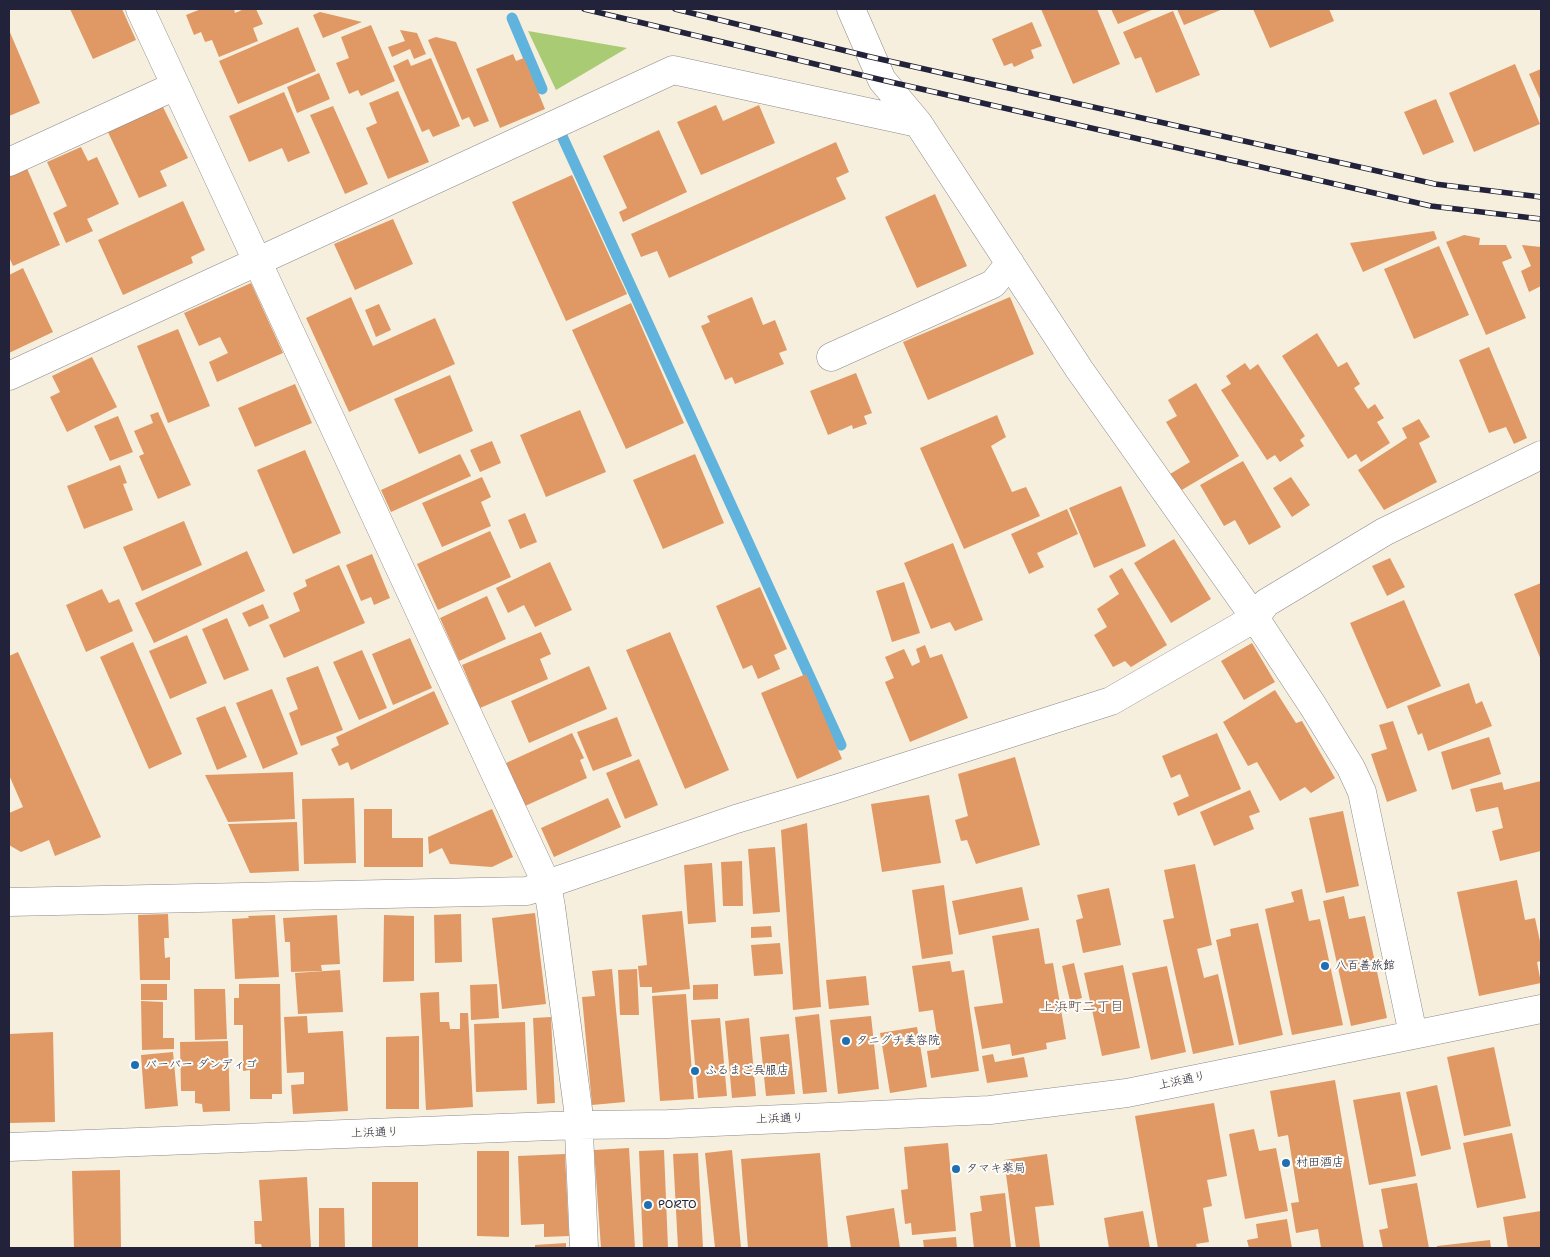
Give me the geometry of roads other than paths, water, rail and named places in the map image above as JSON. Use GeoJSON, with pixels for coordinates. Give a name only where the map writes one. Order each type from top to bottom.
{"type":"FeatureCollection","features":[{"type":"Feature","properties":{"kind":"street"},"geometry":{"type":"LineString","coordinates":[[140,9],[547,885],[576,1099],[584,1248]]}},
{"type":"Feature","properties":{"kind":"street"},"geometry":{"type":"LineString","coordinates":[[851,9],[882,80],[918,122],[1080,369],[1254,618],[1313,706],[1350,768],[1362,792],[1413,1034]]}},
{"type":"Feature","properties":{"kind":"street"},"geometry":{"type":"LineString","coordinates":[[9,376],[673,70],[918,122]]}},
{"type":"Feature","properties":{"kind":"street"},"geometry":{"type":"LineString","coordinates":[[9,162],[175,86]]}},
{"type":"Feature","properties":{"kind":"street"},"geometry":{"type":"LineString","coordinates":[[831,357],[993,284],[1010,263]]}},
{"type":"Feature","properties":{"kind":"street"},"geometry":{"type":"LineString","coordinates":[[9,902],[527,891],[736,819],[1111,701],[1254,618],[1266,603],[1384,532],[1541,455]]}},
{"type":"Feature","properties":{"kind":"street","name":"上浜通り"},"geometry":{"type":"LineString","coordinates":[[9,1147],[578,1125],[668,1124],[990,1110],[1127,1093],[1541,1009]]}},
{"type":"Feature","properties":{"kind":"waterway"},"geometry":{"type":"LineString","coordinates":[[512,18],[542,89]]}},
{"type":"Feature","properties":{"kind":"waterway"},"geometry":{"type":"LineString","coordinates":[[562,136],[841,745]]}},
{"type":"Feature","properties":{"kind":"railway"},"geometry":{"type":"LineString","coordinates":[[584,9],[882,80],[1431,206],[1541,219]]}},
{"type":"Feature","properties":{"kind":"railway"},"geometry":{"type":"LineString","coordinates":[[675,9],[871,57],[1435,184],[1541,197]]}},
{"type":"Feature","properties":{"kind":"place","name":"八百善旅館"},"geometry":{"type":"Point","coordinates":[1325,966]}},
{"type":"Feature","properties":{"kind":"place","name":"タニグチ美容院"},"geometry":{"type":"Point","coordinates":[846,1041]}},
{"type":"Feature","properties":{"kind":"place","name":"バーバー ダンディゴ"},"geometry":{"type":"Point","coordinates":[135,1065]}},
{"type":"Feature","properties":{"kind":"place","name":"ふるまご呉服店"},"geometry":{"type":"Point","coordinates":[695,1071]}},
{"type":"Feature","properties":{"kind":"place","name":"村田酒店"},"geometry":{"type":"Point","coordinates":[1286,1163]}},
{"type":"Feature","properties":{"kind":"place","name":"タマキ薬局"},"geometry":{"type":"Point","coordinates":[956,1169]}},
{"type":"Feature","properties":{"kind":"place","name":"PORTO"},"geometry":{"type":"Point","coordinates":[648,1205]}},
{"type":"Feature","properties":{"kind":"district","name":"上浜町二丁目"},"geometry":{"type":"Point","coordinates":[1082,1007]}}]}
